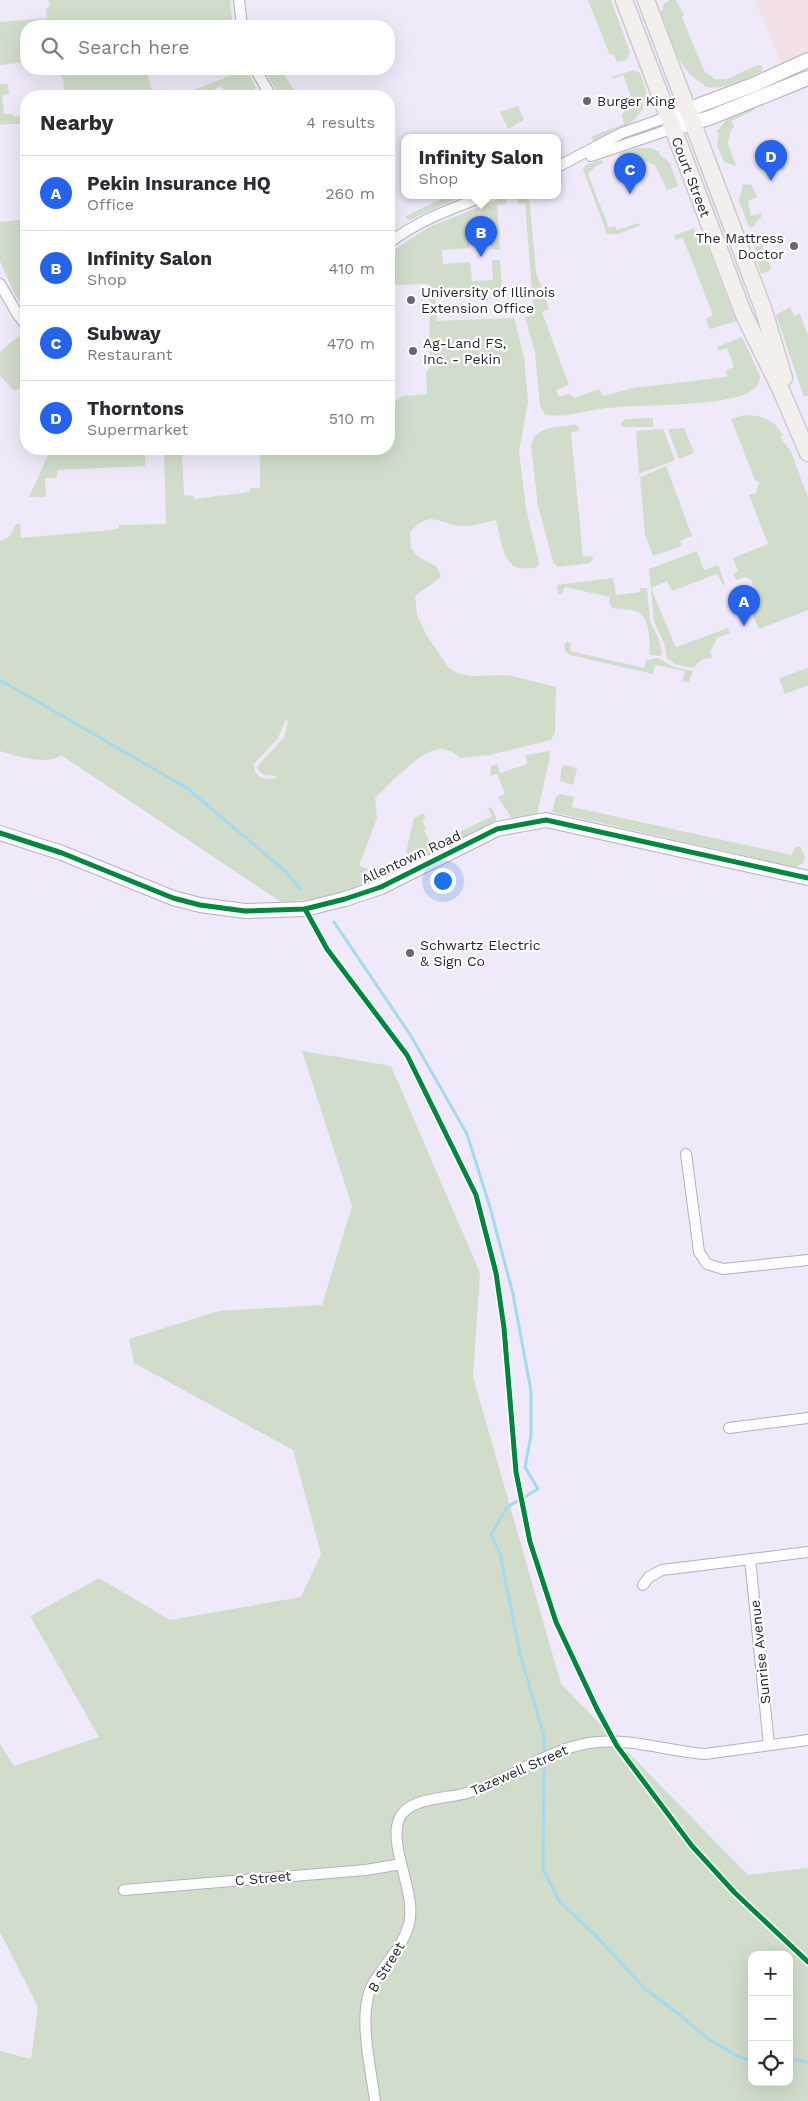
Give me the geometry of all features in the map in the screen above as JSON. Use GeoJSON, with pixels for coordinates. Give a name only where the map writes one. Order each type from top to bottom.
{"type":"FeatureCollection","features":[{"type":"Feature","properties":{"kind":"main road","name":"Court Street"},"geometry":{"type":"LineString","coordinates":[[624,0],[680,120],[763,308],[800,433],[808,453]]}},
{"type":"Feature","properties":{"kind":"main road","name":"Court Street"},"geometry":{"type":"LineString","coordinates":[[646,0],[680,120]]}},
{"type":"Feature","properties":{"kind":"street"},"geometry":{"type":"LineString","coordinates":[[239,0],[241,20]]}},
{"type":"Feature","properties":{"kind":"street"},"geometry":{"type":"LineString","coordinates":[[680,120],[808,60]]}},
{"type":"Feature","properties":{"kind":"street"},"geometry":{"type":"LineString","coordinates":[[259,75],[267,90]]}},
{"type":"Feature","properties":{"kind":"street"},"geometry":{"type":"LineString","coordinates":[[561,166],[622,132],[680,120],[808,78]]}},
{"type":"Feature","properties":{"kind":"street"},"geometry":{"type":"LineString","coordinates":[[395,239],[442,212],[477,199]]}},
{"type":"Feature","properties":{"kind":"street"},"geometry":{"type":"LineString","coordinates":[[0,284],[20,318]]}},
{"type":"Feature","properties":{"kind":"street","name":"Allentown Road"},"geometry":{"type":"LineString","coordinates":[[0,833],[62,853],[173,898],[200,905],[245,911],[305,909],[345,900],[381,887],[497,830],[546,820],[808,878]]}},
{"type":"Feature","properties":{"kind":"street"},"geometry":{"type":"LineString","coordinates":[[686,1154],[699,1252],[707,1264],[723,1269],[808,1260]]}},
{"type":"Feature","properties":{"kind":"street"},"geometry":{"type":"LineString","coordinates":[[729,1428],[808,1418]]}},
{"type":"Feature","properties":{"kind":"street"},"geometry":{"type":"LineString","coordinates":[[643,1585],[649,1577],[662,1570],[808,1552]]}},
{"type":"Feature","properties":{"kind":"street","name":"Sunrise Avenue"},"geometry":{"type":"LineString","coordinates":[[750,1559],[769,1745]]}},
{"type":"Feature","properties":{"kind":"street","name":"Tazewell Street"},"geometry":{"type":"LineString","coordinates":[[401,1864],[397,1827],[400,1817],[406,1810],[417,1804],[467,1793],[492,1784],[574,1746],[595,1742],[632,1741],[688,1753],[705,1754],[747,1750],[808,1740]]}},
{"type":"Feature","properties":{"kind":"street","name":"C Street"},"geometry":{"type":"LineString","coordinates":[[124,1890],[366,1870],[401,1864]]}},
{"type":"Feature","properties":{"kind":"street","name":"B Street"},"geometry":{"type":"LineString","coordinates":[[375,2101],[366,2014],[370,1989],[401,1944],[409,1923],[410,1907],[401,1864]]}},
{"type":"Feature","properties":{"kind":"shaded area"},"geometry":{"type":"Polygon","coordinates":[[[755,0],[808,0],[808,56],[783,66],[755,0]]]}},
{"type":"Feature","properties":{"kind":"green space"},"geometry":{"type":"Polygon","coordinates":[[[49,0],[230,0],[232,20],[24,20],[47,18],[46,9],[50,6],[49,0]]]}},
{"type":"Feature","properties":{"kind":"green space"},"geometry":{"type":"Polygon","coordinates":[[[588,0],[611,0],[630,53],[626,60],[617,62],[613,54],[610,55],[588,0]]]}},
{"type":"Feature","properties":{"kind":"green space"},"geometry":{"type":"Polygon","coordinates":[[[670,0],[676,0],[684,15],[682,17],[704,71],[715,79],[727,79],[758,65],[762,66],[763,71],[727,86],[704,86],[681,63],[672,43],[661,13],[664,4],[670,0]]]}},
{"type":"Feature","properties":{"kind":"green space"},"geometry":{"type":"Polygon","coordinates":[[[20,20],[20,63],[0,65],[0,22],[20,20]]]}},
{"type":"Feature","properties":{"kind":"green space"},"geometry":{"type":"Polygon","coordinates":[[[633,70],[640,73],[646,90],[646,100],[643,99],[643,109],[635,119],[622,129],[593,142],[592,136],[624,124],[622,116],[626,107],[634,104],[623,75],[613,79],[612,77],[633,70]]]}},
{"type":"Feature","properties":{"kind":"green space"},"geometry":{"type":"Polygon","coordinates":[[[60,75],[148,75],[152,90],[64,90],[63,79],[60,75]]]}},
{"type":"Feature","properties":{"kind":"green space"},"geometry":{"type":"Polygon","coordinates":[[[232,75],[250,75],[256,88],[253,90],[223,90],[221,86],[213,90],[194,90],[232,75]]]}},
{"type":"Feature","properties":{"kind":"green space"},"geometry":{"type":"Polygon","coordinates":[[[267,75],[284,75],[294,90],[276,90],[267,75]]]}},
{"type":"Feature","properties":{"kind":"green space"},"geometry":{"type":"Polygon","coordinates":[[[0,84],[8,84],[9,94],[2,95],[4,114],[13,114],[14,117],[20,116],[20,123],[0,125],[0,84]]]}},
{"type":"Feature","properties":{"kind":"green space"},"geometry":{"type":"Polygon","coordinates":[[[518,106],[524,120],[508,129],[500,112],[518,106]]]}},
{"type":"Feature","properties":{"kind":"green space"},"geometry":{"type":"Polygon","coordinates":[[[753,106],[754,110],[732,121],[734,128],[731,129],[728,143],[736,166],[724,162],[717,145],[719,133],[716,132],[728,118],[753,106]]]}},
{"type":"Feature","properties":{"kind":"green space"},"geometry":{"type":"Polygon","coordinates":[[[638,148],[651,148],[660,152],[659,154],[670,163],[678,186],[667,190],[655,165],[629,154],[625,162],[619,155],[620,153],[638,148]]]}},
{"type":"Feature","properties":{"kind":"green space"},"geometry":{"type":"Polygon","coordinates":[[[601,160],[603,163],[595,167],[588,174],[609,228],[615,226],[617,230],[639,223],[640,225],[619,234],[607,234],[583,169],[586,165],[601,160]]]}},
{"type":"Feature","properties":{"kind":"green space"},"geometry":{"type":"Polygon","coordinates":[[[743,184],[752,185],[757,197],[748,201],[751,216],[761,213],[761,217],[752,228],[749,227],[739,201],[743,184]]]}},
{"type":"Feature","properties":{"kind":"green space"},"geometry":{"type":"Polygon","coordinates":[[[442,199],[456,199],[410,220],[406,216],[442,199]]]}},
{"type":"Feature","properties":{"kind":"green space"},"geometry":{"type":"Polygon","coordinates":[[[499,199],[507,199],[506,204],[497,205],[500,250],[491,249],[490,238],[469,239],[469,248],[442,250],[443,264],[470,262],[472,281],[493,280],[492,260],[500,260],[502,289],[435,293],[437,321],[514,318],[524,357],[528,402],[519,452],[526,508],[539,563],[537,567],[525,569],[516,567],[510,562],[505,556],[502,547],[496,520],[464,526],[430,519],[417,525],[410,533],[411,548],[418,557],[436,566],[441,576],[436,582],[415,596],[417,615],[427,636],[449,668],[459,674],[471,676],[508,675],[556,687],[555,733],[551,740],[490,755],[461,758],[456,754],[440,749],[423,755],[405,769],[375,798],[377,818],[359,866],[371,870],[391,863],[396,868],[395,873],[357,888],[332,895],[307,900],[281,902],[61,755],[49,760],[40,760],[0,751],[0,541],[9,537],[16,524],[20,523],[21,538],[111,530],[119,528],[119,525],[166,524],[164,455],[182,455],[184,495],[193,496],[194,499],[250,492],[250,488],[260,488],[260,455],[395,455],[395,401],[403,396],[427,394],[426,372],[430,368],[430,361],[429,284],[395,285],[395,249],[429,227],[499,199]],[[286,719],[278,738],[254,764],[255,772],[261,778],[274,779],[277,776],[264,775],[257,767],[284,737],[288,722],[286,719]]]}},
{"type":"Feature","properties":{"kind":"green space"},"geometry":{"type":"Polygon","coordinates":[[[517,199],[529,199],[536,272],[549,309],[542,312],[569,385],[556,390],[559,397],[569,394],[575,398],[599,389],[603,396],[633,388],[727,377],[726,370],[734,367],[727,348],[719,351],[717,347],[742,337],[760,376],[759,383],[743,395],[721,400],[688,404],[606,408],[575,414],[545,414],[540,406],[535,352],[525,317],[534,315],[525,203],[518,204],[517,199]]]}},
{"type":"Feature","properties":{"kind":"green space"},"geometry":{"type":"Polygon","coordinates":[[[20,220],[20,302],[0,261],[0,222],[20,220]]]}},
{"type":"Feature","properties":{"kind":"green space"},"geometry":{"type":"Polygon","coordinates":[[[694,228],[695,231],[703,235],[736,321],[711,329],[706,319],[713,315],[683,238],[676,240],[674,237],[694,228]]]}},
{"type":"Feature","properties":{"kind":"green space"},"geometry":{"type":"Polygon","coordinates":[[[762,245],[771,268],[769,271],[761,274],[754,247],[762,245]]]}},
{"type":"Feature","properties":{"kind":"green space"},"geometry":{"type":"Polygon","coordinates":[[[790,307],[794,316],[800,314],[808,336],[808,396],[804,397],[776,315],[790,307]]]}},
{"type":"Feature","properties":{"kind":"green space"},"geometry":{"type":"Polygon","coordinates":[[[20,335],[20,388],[18,390],[13,390],[0,376],[0,352],[20,335]]]}},
{"type":"Feature","properties":{"kind":"green space"},"geometry":{"type":"Polygon","coordinates":[[[745,415],[767,419],[780,430],[783,435],[780,437],[791,452],[808,497],[808,610],[759,629],[749,607],[755,605],[758,599],[751,580],[745,577],[736,580],[733,574],[738,571],[733,558],[768,544],[749,495],[756,493],[759,482],[755,480],[731,419],[745,415]]]}},
{"type":"Feature","properties":{"kind":"green space"},"geometry":{"type":"Polygon","coordinates":[[[653,418],[653,427],[622,427],[621,423],[625,419],[653,418]]]}},
{"type":"Feature","properties":{"kind":"green space"},"geometry":{"type":"Polygon","coordinates":[[[578,426],[580,431],[571,432],[583,557],[592,556],[593,559],[590,563],[558,567],[553,562],[538,506],[531,446],[537,434],[548,428],[578,426]]]}},
{"type":"Feature","properties":{"kind":"green space"},"geometry":{"type":"Polygon","coordinates":[[[684,428],[694,453],[679,459],[668,429],[684,428]]]}},
{"type":"Feature","properties":{"kind":"green space"},"geometry":{"type":"Polygon","coordinates":[[[663,429],[675,460],[639,474],[636,431],[663,429]]]}},
{"type":"Feature","properties":{"kind":"green space"},"geometry":{"type":"Polygon","coordinates":[[[48,455],[145,455],[145,466],[57,470],[57,478],[45,478],[46,497],[29,497],[48,455]]]}},
{"type":"Feature","properties":{"kind":"green space"},"geometry":{"type":"Polygon","coordinates":[[[666,466],[692,536],[680,541],[682,546],[653,556],[645,534],[640,477],[666,466]]]}},
{"type":"Feature","properties":{"kind":"green space"},"geometry":{"type":"Polygon","coordinates":[[[697,551],[704,570],[718,565],[725,584],[723,585],[717,574],[672,591],[667,581],[651,588],[675,646],[677,647],[728,628],[730,633],[717,638],[710,652],[712,658],[703,659],[693,668],[675,664],[667,659],[664,643],[654,621],[649,569],[697,551]]]}},
{"type":"Feature","properties":{"kind":"green space"},"geometry":{"type":"Polygon","coordinates":[[[613,578],[616,595],[640,592],[640,588],[647,588],[650,621],[659,640],[662,654],[660,656],[650,655],[648,628],[643,617],[638,613],[632,610],[612,608],[609,603],[610,597],[565,587],[562,594],[558,594],[557,585],[613,578]]]}},
{"type":"Feature","properties":{"kind":"green space"},"geometry":{"type":"Polygon","coordinates":[[[568,641],[571,645],[570,651],[644,668],[646,660],[658,658],[674,667],[693,671],[689,682],[682,681],[685,671],[655,665],[653,674],[570,655],[565,651],[564,645],[568,641]]]}},
{"type":"Feature","properties":{"kind":"green space"},"geometry":{"type":"Polygon","coordinates":[[[808,668],[808,685],[785,694],[779,678],[808,668]]]}},
{"type":"Feature","properties":{"kind":"green space"},"geometry":{"type":"Polygon","coordinates":[[[549,751],[550,757],[537,814],[512,819],[498,797],[505,794],[497,774],[490,776],[491,766],[497,764],[500,773],[527,764],[526,755],[549,751]]]}},
{"type":"Feature","properties":{"kind":"green space"},"geometry":{"type":"Polygon","coordinates":[[[566,765],[577,768],[573,785],[560,781],[562,767],[566,765]]]}},
{"type":"Feature","properties":{"kind":"green space"},"geometry":{"type":"Polygon","coordinates":[[[560,794],[574,797],[572,807],[792,855],[795,847],[801,847],[805,858],[803,863],[796,867],[552,812],[556,797],[560,794]]]}},
{"type":"Feature","properties":{"kind":"green space"},"geometry":{"type":"Polygon","coordinates":[[[491,807],[496,817],[496,823],[424,859],[412,857],[406,852],[414,818],[423,813],[426,818],[422,820],[426,829],[424,830],[432,846],[492,816],[488,808],[491,807]]]}},
{"type":"Feature","properties":{"kind":"green space"},"geometry":{"type":"Polygon","coordinates":[[[302,1051],[391,1066],[480,1273],[473,1377],[561,1684],[748,1875],[808,1868],[808,2101],[0,2101],[0,2051],[31,2059],[38,2007],[0,1932],[0,1744],[14,1766],[99,1737],[30,1616],[99,1578],[170,1620],[301,1597],[321,1554],[293,1450],[134,1363],[129,1339],[219,1311],[322,1305],[352,1206],[302,1051]]]}},
{"type":"Feature","properties":{"kind":"waterway"},"geometry":{"type":"LineString","coordinates":[[0,680],[187,788],[286,872],[300,889]]}},
{"type":"Feature","properties":{"kind":"waterway"},"geometry":{"type":"LineString","coordinates":[[334,922],[411,1036],[467,1134],[490,1207],[513,1294],[531,1391],[531,1435],[525,1467],[538,1489],[507,1507],[491,1535],[500,1553],[520,1654],[544,1736],[544,1750]]}},
{"type":"Feature","properties":{"kind":"waterway"},"geometry":{"type":"LineString","coordinates":[[544,1768],[543,1870],[560,1902],[595,1935],[646,1990],[707,2038],[737,2056],[748,2060]]}},
{"type":"Feature","properties":{"kind":"waterway"},"geometry":{"type":"LineString","coordinates":[[793,2059],[808,2062]]}},
{"type":"Feature","properties":{"kind":"cycle path"},"geometry":{"type":"LineString","coordinates":[[0,833],[62,853],[173,898],[200,905],[245,911],[305,909],[345,899],[381,887],[497,829],[546,820],[808,878]]}},
{"type":"Feature","properties":{"kind":"cycle path"},"geometry":{"type":"LineString","coordinates":[[305,909],[327,949],[407,1055],[476,1195],[496,1273],[504,1328],[516,1472],[530,1542],[556,1622],[597,1709],[617,1746],[692,1846],[735,1893],[808,1962]]}},
{"type":"Feature","properties":{"kind":"place","name":"Burger King"},"geometry":{"type":"Point","coordinates":[587,101]}},
{"type":"Feature","properties":{"kind":"place","name":"Thorntons"},"geometry":{"type":"Point","coordinates":[771,181]}},
{"type":"Feature","properties":{"kind":"place","name":"Subway"},"geometry":{"type":"Point","coordinates":[630,194]}},
{"type":"Feature","properties":{"kind":"place","name":"The Mattress Doctor"},"geometry":{"type":"Point","coordinates":[794,246]}},
{"type":"Feature","properties":{"kind":"place","name":"Infinity Salon"},"geometry":{"type":"Point","coordinates":[481,257]}},
{"type":"Feature","properties":{"kind":"place","name":"University of Illinois Extension Office"},"geometry":{"type":"Point","coordinates":[411,300]}},
{"type":"Feature","properties":{"kind":"place","name":"Ag-Land FS, Inc. - Pekin"},"geometry":{"type":"Point","coordinates":[413,351]}},
{"type":"Feature","properties":{"kind":"place","name":"Pekin Insurance HQ"},"geometry":{"type":"Point","coordinates":[744,626]}},
{"type":"Feature","properties":{"kind":"place","name":"Schwartz Electric & Sign Co"},"geometry":{"type":"Point","coordinates":[410,953]}}]}
